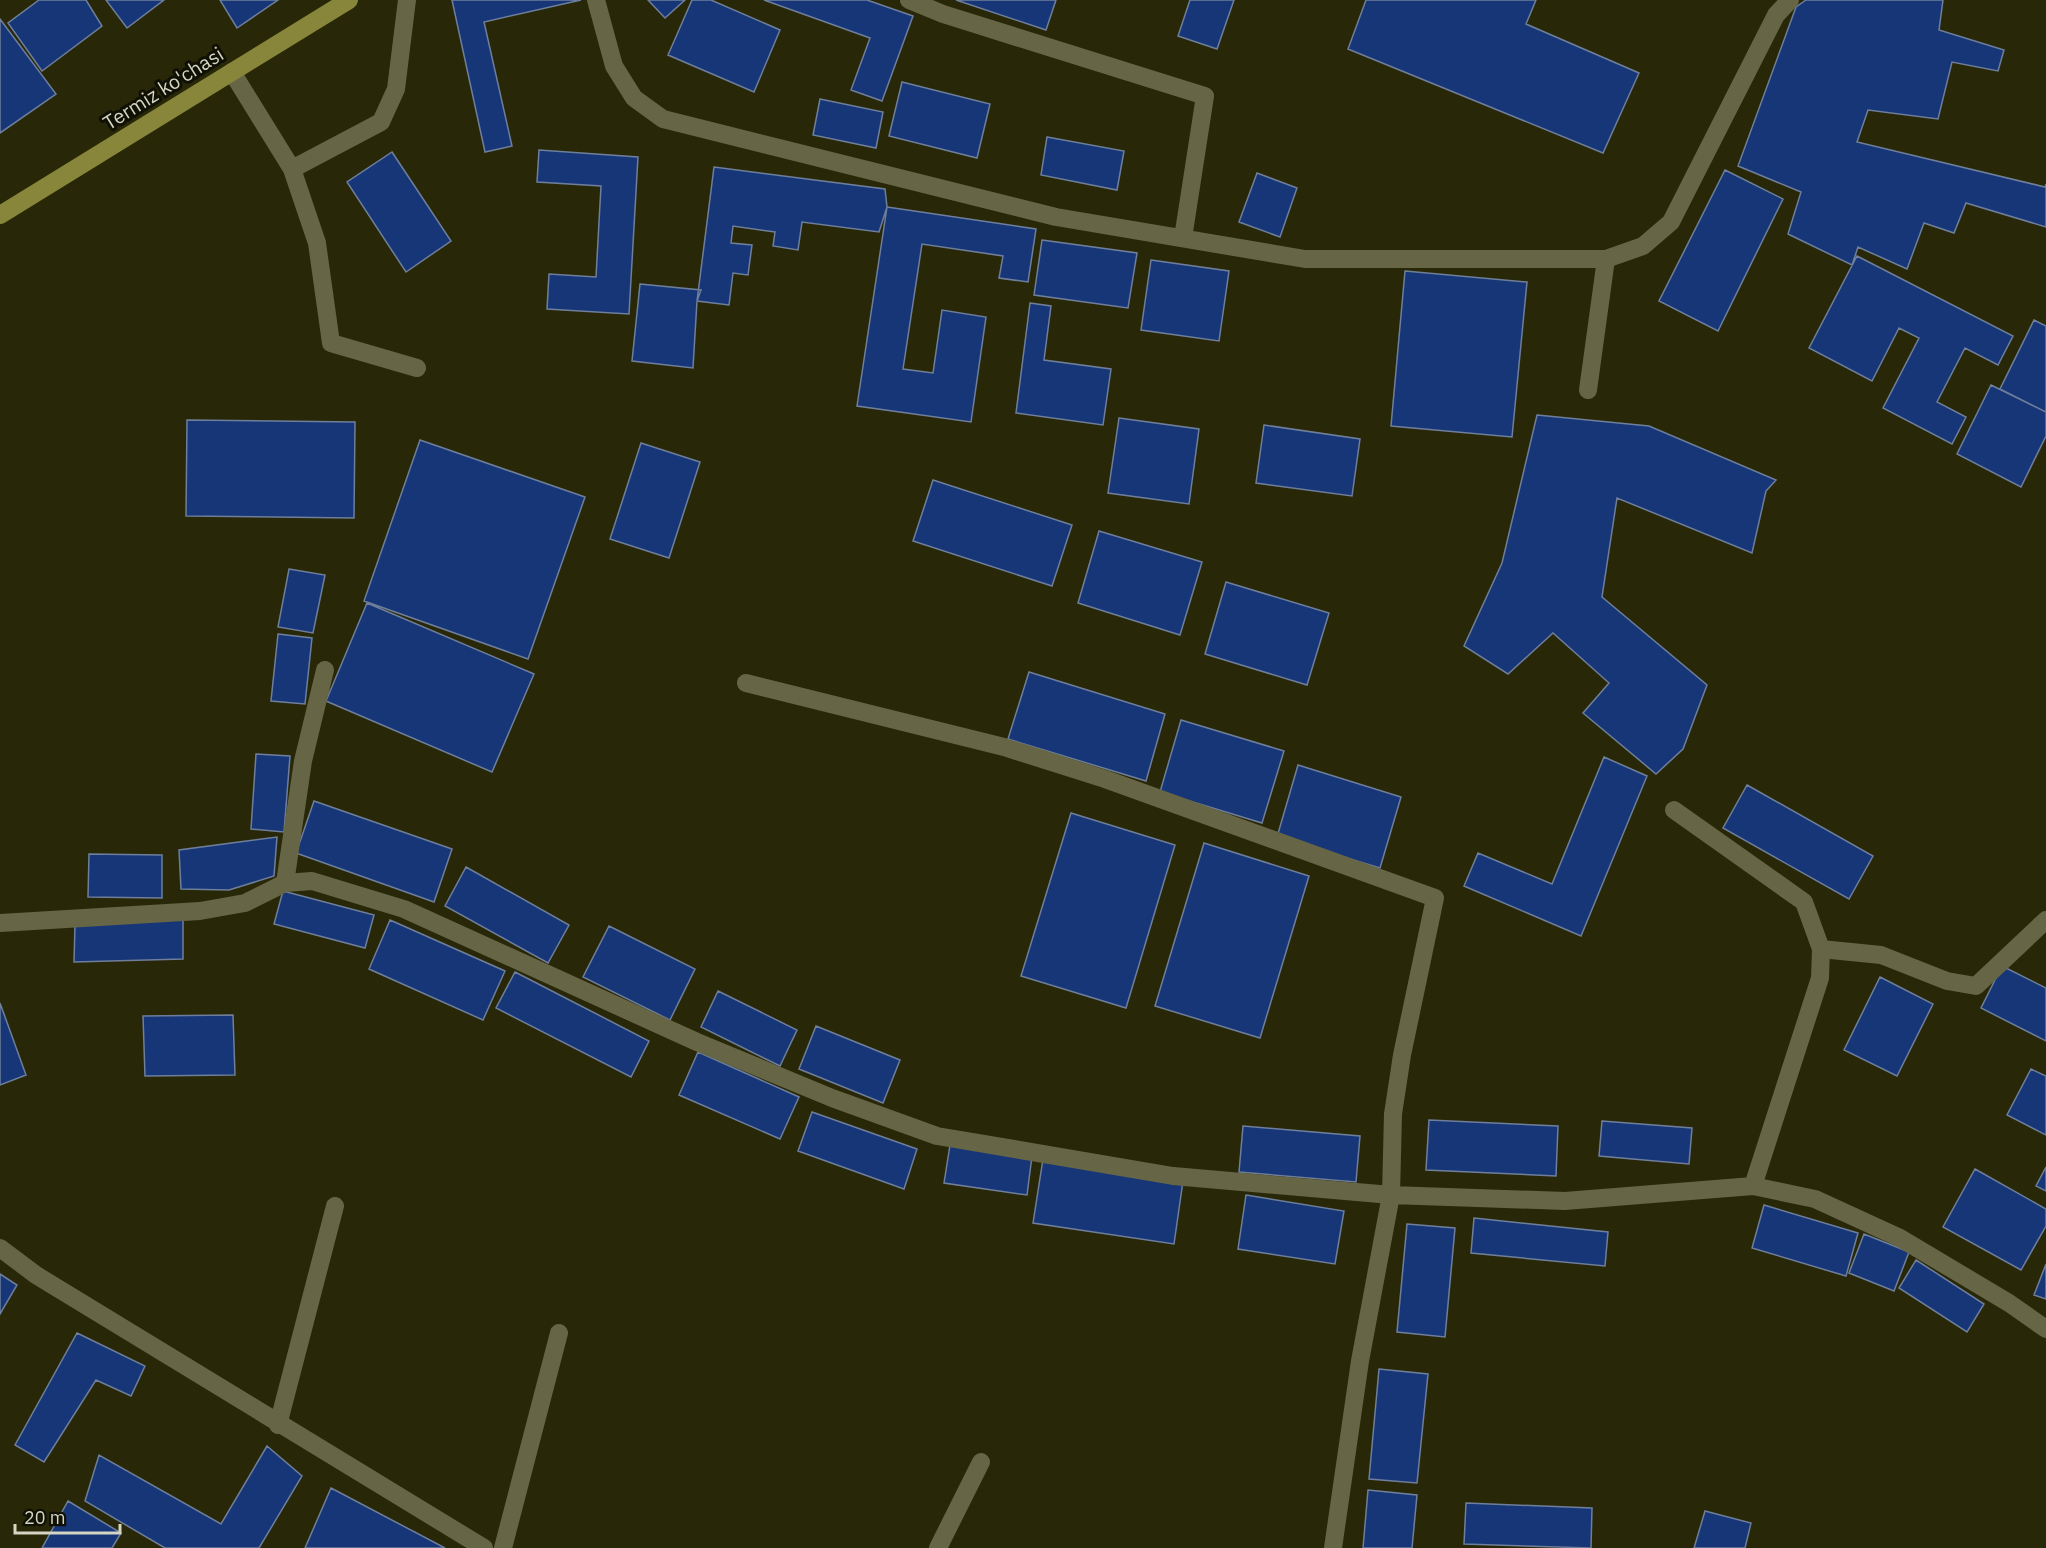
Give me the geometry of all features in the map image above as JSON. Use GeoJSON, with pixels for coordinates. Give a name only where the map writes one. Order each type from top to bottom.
{"type":"FeatureCollection","features":[{"type":"Feature","properties":{"kind":"main road","name":"Termiz ko'chasi"},"geometry":{"type":"LineString","coordinates":[[0,215],[349,0]]}},
{"type":"Feature","properties":{"kind":"street"},"geometry":{"type":"LineString","coordinates":[[292,169],[381,122],[396,89],[407,0]]}},
{"type":"Feature","properties":{"kind":"street"},"geometry":{"type":"LineString","coordinates":[[596,0],[614,66],[634,98],[663,119],[1056,217],[1305,260],[1606,259],[1643,246],[1671,222],[1776,15],[1790,0]]}},
{"type":"Feature","properties":{"kind":"street"},"geometry":{"type":"LineString","coordinates":[[909,0],[943,14],[1205,96],[1183,238]]}},
{"type":"Feature","properties":{"kind":"street"},"geometry":{"type":"LineString","coordinates":[[232,72],[292,169],[318,243],[331,343],[417,368]]}},
{"type":"Feature","properties":{"kind":"street"},"geometry":{"type":"LineString","coordinates":[[1588,390],[1606,259]]}},
{"type":"Feature","properties":{"kind":"street"},"geometry":{"type":"LineString","coordinates":[[285,883],[303,761],[325,670]]}},
{"type":"Feature","properties":{"kind":"street"},"geometry":{"type":"LineString","coordinates":[[746,683],[1004,747],[1105,779],[1435,898],[1402,1055],[1393,1113],[1391,1195],[1360,1361],[1333,1548]]}},
{"type":"Feature","properties":{"kind":"street"},"geometry":{"type":"LineString","coordinates":[[1674,810],[1804,902],[1821,949],[1820,978],[1753,1185]]}},
{"type":"Feature","properties":{"kind":"street"},"geometry":{"type":"LineString","coordinates":[[0,923],[200,910],[244,903],[285,883],[312,881],[404,909],[697,1042],[832,1098],[937,1136],[1173,1176],[1391,1195],[1565,1201],[1753,1185],[1815,1199],[1900,1238],[2009,1303],[2046,1329]]}},
{"type":"Feature","properties":{"kind":"street"},"geometry":{"type":"LineString","coordinates":[[1821,949],[1881,955],[1947,981],[1976,986],[2046,920]]}},
{"type":"Feature","properties":{"kind":"street"},"geometry":{"type":"LineString","coordinates":[[278,1425],[335,1206]]}},
{"type":"Feature","properties":{"kind":"street"},"geometry":{"type":"LineString","coordinates":[[0,1248],[36,1275],[278,1425],[484,1548]]}},
{"type":"Feature","properties":{"kind":"street"},"geometry":{"type":"LineString","coordinates":[[503,1548],[559,1333]]}},
{"type":"Feature","properties":{"kind":"street"},"geometry":{"type":"LineString","coordinates":[[938,1548],[981,1462]]}},
{"type":"Feature","properties":{"kind":"building"},"geometry":{"type":"Polygon","coordinates":[[[39,0],[86,0],[102,26],[42,71],[8,23],[39,0]]]}},
{"type":"Feature","properties":{"kind":"building"},"geometry":{"type":"Polygon","coordinates":[[[106,0],[164,0],[127,28],[106,0]]]}},
{"type":"Feature","properties":{"kind":"building"},"geometry":{"type":"Polygon","coordinates":[[[220,0],[278,0],[237,28],[220,0]]]}},
{"type":"Feature","properties":{"kind":"building"},"geometry":{"type":"Polygon","coordinates":[[[452,0],[581,0],[484,22],[512,146],[485,152],[452,0]]]}},
{"type":"Feature","properties":{"kind":"building"},"geometry":{"type":"Polygon","coordinates":[[[648,0],[685,0],[665,18],[648,0]]]}},
{"type":"Feature","properties":{"kind":"building"},"geometry":{"type":"Polygon","coordinates":[[[692,0],[711,0],[780,30],[754,92],[668,55],[692,0]]]}},
{"type":"Feature","properties":{"kind":"building"},"geometry":{"type":"Polygon","coordinates":[[[764,0],[867,0],[913,16],[882,101],[851,90],[870,38],[764,0]]]}},
{"type":"Feature","properties":{"kind":"building"},"geometry":{"type":"Polygon","coordinates":[[[956,0],[1056,0],[1046,30],[956,0]]]}},
{"type":"Feature","properties":{"kind":"building"},"geometry":{"type":"Polygon","coordinates":[[[1190,0],[1234,0],[1217,49],[1178,36],[1190,0]]]}},
{"type":"Feature","properties":{"kind":"building"},"geometry":{"type":"Polygon","coordinates":[[[1366,0],[1536,0],[1526,24],[1639,73],[1603,153],[1348,49],[1366,0]]]}},
{"type":"Feature","properties":{"kind":"building"},"geometry":{"type":"Polygon","coordinates":[[[1806,0],[1943,0],[1939,30],[2004,50],[1998,71],[1952,62],[1938,119],[1868,110],[1857,142],[2045,187],[2046,184],[2046,227],[1966,203],[1954,233],[1924,223],[1907,269],[1858,247],[1852,265],[1788,234],[1801,192],[1738,166],[1796,7],[1806,0]]]}},
{"type":"Feature","properties":{"kind":"building"},"geometry":{"type":"Polygon","coordinates":[[[0,19],[56,94],[0,133],[0,19]]]}},
{"type":"Feature","properties":{"kind":"building"},"geometry":{"type":"Polygon","coordinates":[[[902,82],[990,104],[977,158],[889,136],[902,82]]]}},
{"type":"Feature","properties":{"kind":"building"},"geometry":{"type":"Polygon","coordinates":[[[820,99],[883,112],[876,148],[813,135],[820,99]]]}},
{"type":"Feature","properties":{"kind":"building"},"geometry":{"type":"Polygon","coordinates":[[[1047,137],[1124,151],[1117,190],[1041,175],[1047,137]]]}},
{"type":"Feature","properties":{"kind":"building"},"geometry":{"type":"Polygon","coordinates":[[[539,150],[638,157],[629,314],[547,309],[549,274],[596,277],[601,186],[537,182],[539,150]]]}},
{"type":"Feature","properties":{"kind":"building"},"geometry":{"type":"Polygon","coordinates":[[[392,152],[451,241],[406,272],[347,182],[392,152]]]}},
{"type":"Feature","properties":{"kind":"building"},"geometry":{"type":"Polygon","coordinates":[[[714,167],[885,189],[887,207],[879,232],[802,222],[798,250],[773,246],[775,232],[733,226],[731,243],[752,245],[748,275],[733,273],[729,305],[697,301],[714,167]]]}},
{"type":"Feature","properties":{"kind":"building"},"geometry":{"type":"Polygon","coordinates":[[[1725,170],[1783,199],[1718,331],[1659,301],[1725,170]]]}},
{"type":"Feature","properties":{"kind":"building"},"geometry":{"type":"Polygon","coordinates":[[[1257,173],[1297,188],[1280,237],[1239,222],[1257,173]]]}},
{"type":"Feature","properties":{"kind":"building"},"geometry":{"type":"Polygon","coordinates":[[[887,207],[1036,229],[1028,282],[999,278],[1003,256],[922,244],[903,369],[933,373],[942,310],[986,317],[971,422],[857,406],[887,207]]]}},
{"type":"Feature","properties":{"kind":"building"},"geometry":{"type":"Polygon","coordinates":[[[1042,240],[1137,253],[1128,308],[1034,295],[1042,240]]]}},
{"type":"Feature","properties":{"kind":"building"},"geometry":{"type":"Polygon","coordinates":[[[1857,256],[2013,336],[1998,365],[1965,348],[1937,402],[1966,417],[1952,444],[1883,408],[1919,338],[1899,328],[1872,381],[1809,348],[1857,256]]]}},
{"type":"Feature","properties":{"kind":"building"},"geometry":{"type":"Polygon","coordinates":[[[1151,260],[1229,271],[1219,341],[1141,330],[1151,260]]]}},
{"type":"Feature","properties":{"kind":"building"},"geometry":{"type":"Polygon","coordinates":[[[1405,271],[1527,282],[1512,437],[1391,426],[1405,271]]]}},
{"type":"Feature","properties":{"kind":"building"},"geometry":{"type":"Polygon","coordinates":[[[640,284],[701,290],[697,301],[693,368],[632,361],[640,284]]]}},
{"type":"Feature","properties":{"kind":"building"},"geometry":{"type":"Polygon","coordinates":[[[1030,303],[1051,306],[1044,360],[1111,369],[1103,425],[1016,413],[1030,303]]]}},
{"type":"Feature","properties":{"kind":"building"},"geometry":{"type":"Polygon","coordinates":[[[2034,320],[2046,326],[2046,412],[2000,389],[2034,320]]]}},
{"type":"Feature","properties":{"kind":"building"},"geometry":{"type":"Polygon","coordinates":[[[1991,385],[2046,412],[2046,436],[2021,487],[1957,454],[1991,385]]]}},
{"type":"Feature","properties":{"kind":"building"},"geometry":{"type":"Polygon","coordinates":[[[1537,415],[1649,426],[1776,480],[1766,491],[1752,553],[1617,498],[1602,597],[1707,685],[1683,749],[1656,774],[1583,713],[1609,683],[1553,633],[1508,674],[1464,646],[1502,563],[1537,415]]]}},
{"type":"Feature","properties":{"kind":"building"},"geometry":{"type":"Polygon","coordinates":[[[1119,418],[1199,429],[1189,504],[1108,493],[1119,418]]]}},
{"type":"Feature","properties":{"kind":"building"},"geometry":{"type":"Polygon","coordinates":[[[187,420],[355,422],[354,518],[186,516],[187,420]]]}},
{"type":"Feature","properties":{"kind":"building"},"geometry":{"type":"Polygon","coordinates":[[[1264,425],[1360,439],[1352,496],[1256,483],[1264,425]]]}},
{"type":"Feature","properties":{"kind":"building"},"geometry":{"type":"Polygon","coordinates":[[[420,440],[585,497],[528,659],[364,601],[420,440]]]}},
{"type":"Feature","properties":{"kind":"building"},"geometry":{"type":"Polygon","coordinates":[[[641,443],[700,462],[669,558],[610,539],[641,443]]]}},
{"type":"Feature","properties":{"kind":"building"},"geometry":{"type":"Polygon","coordinates":[[[933,480],[1072,525],[1052,586],[913,541],[933,480]]]}},
{"type":"Feature","properties":{"kind":"building"},"geometry":{"type":"Polygon","coordinates":[[[1099,531],[1202,562],[1180,635],[1078,603],[1099,531]]]}},
{"type":"Feature","properties":{"kind":"building"},"geometry":{"type":"Polygon","coordinates":[[[289,569],[325,575],[313,633],[278,627],[289,569]]]}},
{"type":"Feature","properties":{"kind":"building"},"geometry":{"type":"Polygon","coordinates":[[[1226,582],[1329,613],[1307,685],[1205,654],[1226,582]]]}},
{"type":"Feature","properties":{"kind":"building"},"geometry":{"type":"Polygon","coordinates":[[[367,603],[534,674],[492,772],[326,701],[367,603]]]}},
{"type":"Feature","properties":{"kind":"building"},"geometry":{"type":"Polygon","coordinates":[[[278,634],[312,638],[305,704],[271,701],[278,634]]]}},
{"type":"Feature","properties":{"kind":"building"},"geometry":{"type":"Polygon","coordinates":[[[1029,672],[1165,714],[1146,781],[1008,739],[1029,672]]]}},
{"type":"Feature","properties":{"kind":"building"},"geometry":{"type":"Polygon","coordinates":[[[1181,720],[1284,751],[1262,823],[1160,792],[1181,720]]]}},
{"type":"Feature","properties":{"kind":"building"},"geometry":{"type":"Polygon","coordinates":[[[256,754],[290,756],[284,832],[251,829],[256,754]]]}},
{"type":"Feature","properties":{"kind":"building"},"geometry":{"type":"Polygon","coordinates":[[[1604,757],[1647,776],[1581,936],[1464,886],[1478,853],[1552,884],[1604,757]]]}},
{"type":"Feature","properties":{"kind":"building"},"geometry":{"type":"Polygon","coordinates":[[[1298,765],[1401,797],[1380,868],[1277,837],[1298,765]]]}},
{"type":"Feature","properties":{"kind":"building"},"geometry":{"type":"Polygon","coordinates":[[[1747,785],[1873,856],[1849,899],[1723,828],[1747,785]]]}},
{"type":"Feature","properties":{"kind":"building"},"geometry":{"type":"Polygon","coordinates":[[[314,801],[452,849],[434,902],[296,853],[314,801]]]}},
{"type":"Feature","properties":{"kind":"building"},"geometry":{"type":"Polygon","coordinates":[[[1071,813],[1175,845],[1126,1008],[1021,976],[1071,813]]]}},
{"type":"Feature","properties":{"kind":"building"},"geometry":{"type":"Polygon","coordinates":[[[277,837],[274,876],[229,890],[181,889],[179,850],[277,837]]]}},
{"type":"Feature","properties":{"kind":"building"},"geometry":{"type":"Polygon","coordinates":[[[1204,843],[1309,876],[1260,1038],[1155,1006],[1204,843]]]}},
{"type":"Feature","properties":{"kind":"building"},"geometry":{"type":"Polygon","coordinates":[[[89,854],[162,855],[162,898],[88,897],[89,854]]]}},
{"type":"Feature","properties":{"kind":"building"},"geometry":{"type":"Polygon","coordinates":[[[466,867],[569,925],[548,963],[445,906],[466,867]]]}},
{"type":"Feature","properties":{"kind":"building"},"geometry":{"type":"Polygon","coordinates":[[[283,891],[374,915],[365,948],[274,924],[283,891]]]}},
{"type":"Feature","properties":{"kind":"building"},"geometry":{"type":"Polygon","coordinates":[[[183,919],[183,959],[74,962],[75,925],[183,919]]]}},
{"type":"Feature","properties":{"kind":"building"},"geometry":{"type":"Polygon","coordinates":[[[390,920],[505,971],[483,1020],[369,969],[390,920]]]}},
{"type":"Feature","properties":{"kind":"building"},"geometry":{"type":"Polygon","coordinates":[[[609,926],[695,969],[670,1020],[583,977],[609,926]]]}},
{"type":"Feature","properties":{"kind":"building"},"geometry":{"type":"Polygon","coordinates":[[[2002,966],[2046,988],[2046,1041],[1981,1008],[2002,966]]]}},
{"type":"Feature","properties":{"kind":"building"},"geometry":{"type":"Polygon","coordinates":[[[515,972],[649,1041],[631,1077],[496,1008],[515,972]]]}},
{"type":"Feature","properties":{"kind":"building"},"geometry":{"type":"Polygon","coordinates":[[[1880,977],[1933,1004],[1897,1076],[1844,1050],[1880,977]]]}},
{"type":"Feature","properties":{"kind":"building"},"geometry":{"type":"Polygon","coordinates":[[[718,991],[797,1030],[780,1066],[701,1027],[718,991]]]}},
{"type":"Feature","properties":{"kind":"building"},"geometry":{"type":"Polygon","coordinates":[[[0,1003],[26,1075],[0,1085],[0,1003]]]}},
{"type":"Feature","properties":{"kind":"building"},"geometry":{"type":"Polygon","coordinates":[[[233,1015],[235,1075],[145,1076],[143,1016],[233,1015]]]}},
{"type":"Feature","properties":{"kind":"building"},"geometry":{"type":"Polygon","coordinates":[[[816,1026],[900,1060],[883,1103],[799,1069],[816,1026]]]}},
{"type":"Feature","properties":{"kind":"building"},"geometry":{"type":"Polygon","coordinates":[[[698,1052],[799,1097],[780,1139],[679,1095],[698,1052]]]}},
{"type":"Feature","properties":{"kind":"building"},"geometry":{"type":"Polygon","coordinates":[[[2031,1069],[2046,1076],[2046,1135],[2007,1115],[2031,1069]]]}},
{"type":"Feature","properties":{"kind":"building"},"geometry":{"type":"Polygon","coordinates":[[[812,1112],[917,1149],[904,1189],[798,1151],[812,1112]]]}},
{"type":"Feature","properties":{"kind":"building"},"geometry":{"type":"Polygon","coordinates":[[[1429,1120],[1558,1126],[1556,1176],[1426,1170],[1429,1120]]]}},
{"type":"Feature","properties":{"kind":"building"},"geometry":{"type":"Polygon","coordinates":[[[1602,1121],[1692,1128],[1689,1164],[1599,1156],[1602,1121]]]}},
{"type":"Feature","properties":{"kind":"building"},"geometry":{"type":"Polygon","coordinates":[[[1243,1126],[1360,1136],[1356,1182],[1239,1172],[1243,1126]]]}},
{"type":"Feature","properties":{"kind":"building"},"geometry":{"type":"Polygon","coordinates":[[[950,1145],[1032,1156],[1027,1195],[944,1183],[950,1145]]]}},
{"type":"Feature","properties":{"kind":"building"},"geometry":{"type":"Polygon","coordinates":[[[1043,1159],[1183,1181],[1174,1244],[1033,1223],[1043,1159]]]}},
{"type":"Feature","properties":{"kind":"building"},"geometry":{"type":"Polygon","coordinates":[[[2046,1167],[2046,1191],[2036,1186],[2046,1167]]]}},
{"type":"Feature","properties":{"kind":"building"},"geometry":{"type":"Polygon","coordinates":[[[1975,1169],[2046,1209],[2046,1226],[2021,1270],[1943,1227],[1975,1169]]]}},
{"type":"Feature","properties":{"kind":"building"},"geometry":{"type":"Polygon","coordinates":[[[1246,1195],[1344,1211],[1335,1264],[1238,1249],[1246,1195]]]}},
{"type":"Feature","properties":{"kind":"building"},"geometry":{"type":"Polygon","coordinates":[[[1764,1205],[1858,1233],[1846,1276],[1752,1248],[1764,1205]]]}},
{"type":"Feature","properties":{"kind":"building"},"geometry":{"type":"Polygon","coordinates":[[[1474,1218],[1608,1232],[1605,1266],[1471,1253],[1474,1218]]]}},
{"type":"Feature","properties":{"kind":"building"},"geometry":{"type":"Polygon","coordinates":[[[1407,1224],[1455,1228],[1445,1337],[1397,1332],[1407,1224]]]}},
{"type":"Feature","properties":{"kind":"building"},"geometry":{"type":"Polygon","coordinates":[[[1864,1234],[1909,1252],[1894,1291],[1849,1273],[1864,1234]]]}},
{"type":"Feature","properties":{"kind":"building"},"geometry":{"type":"Polygon","coordinates":[[[1916,1260],[1984,1304],[1967,1332],[1899,1288],[1916,1260]]]}},
{"type":"Feature","properties":{"kind":"building"},"geometry":{"type":"Polygon","coordinates":[[[2046,1264],[2046,1299],[2034,1295],[2046,1264]]]}},
{"type":"Feature","properties":{"kind":"building"},"geometry":{"type":"Polygon","coordinates":[[[0,1274],[17,1285],[0,1314],[0,1274]]]}},
{"type":"Feature","properties":{"kind":"building"},"geometry":{"type":"Polygon","coordinates":[[[77,1333],[145,1366],[131,1396],[96,1380],[44,1462],[15,1445],[77,1333]]]}},
{"type":"Feature","properties":{"kind":"building"},"geometry":{"type":"Polygon","coordinates":[[[1379,1369],[1428,1374],[1417,1483],[1369,1479],[1379,1369]]]}},
{"type":"Feature","properties":{"kind":"building"},"geometry":{"type":"Polygon","coordinates":[[[267,1446],[302,1476],[259,1548],[165,1548],[85,1501],[99,1455],[221,1524],[267,1446]]]}},
{"type":"Feature","properties":{"kind":"building"},"geometry":{"type":"Polygon","coordinates":[[[331,1488],[445,1548],[305,1548],[331,1488]]]}},
{"type":"Feature","properties":{"kind":"building"},"geometry":{"type":"Polygon","coordinates":[[[1368,1490],[1417,1495],[1412,1548],[1363,1548],[1368,1490]]]}},
{"type":"Feature","properties":{"kind":"building"},"geometry":{"type":"Polygon","coordinates":[[[68,1501],[121,1533],[112,1548],[42,1548],[68,1501]]]}},
{"type":"Feature","properties":{"kind":"building"},"geometry":{"type":"Polygon","coordinates":[[[1466,1503],[1592,1508],[1591,1548],[1464,1544],[1466,1503]]]}},
{"type":"Feature","properties":{"kind":"building"},"geometry":{"type":"Polygon","coordinates":[[[1705,1511],[1751,1523],[1745,1548],[1694,1548],[1705,1511]]]}}]}
